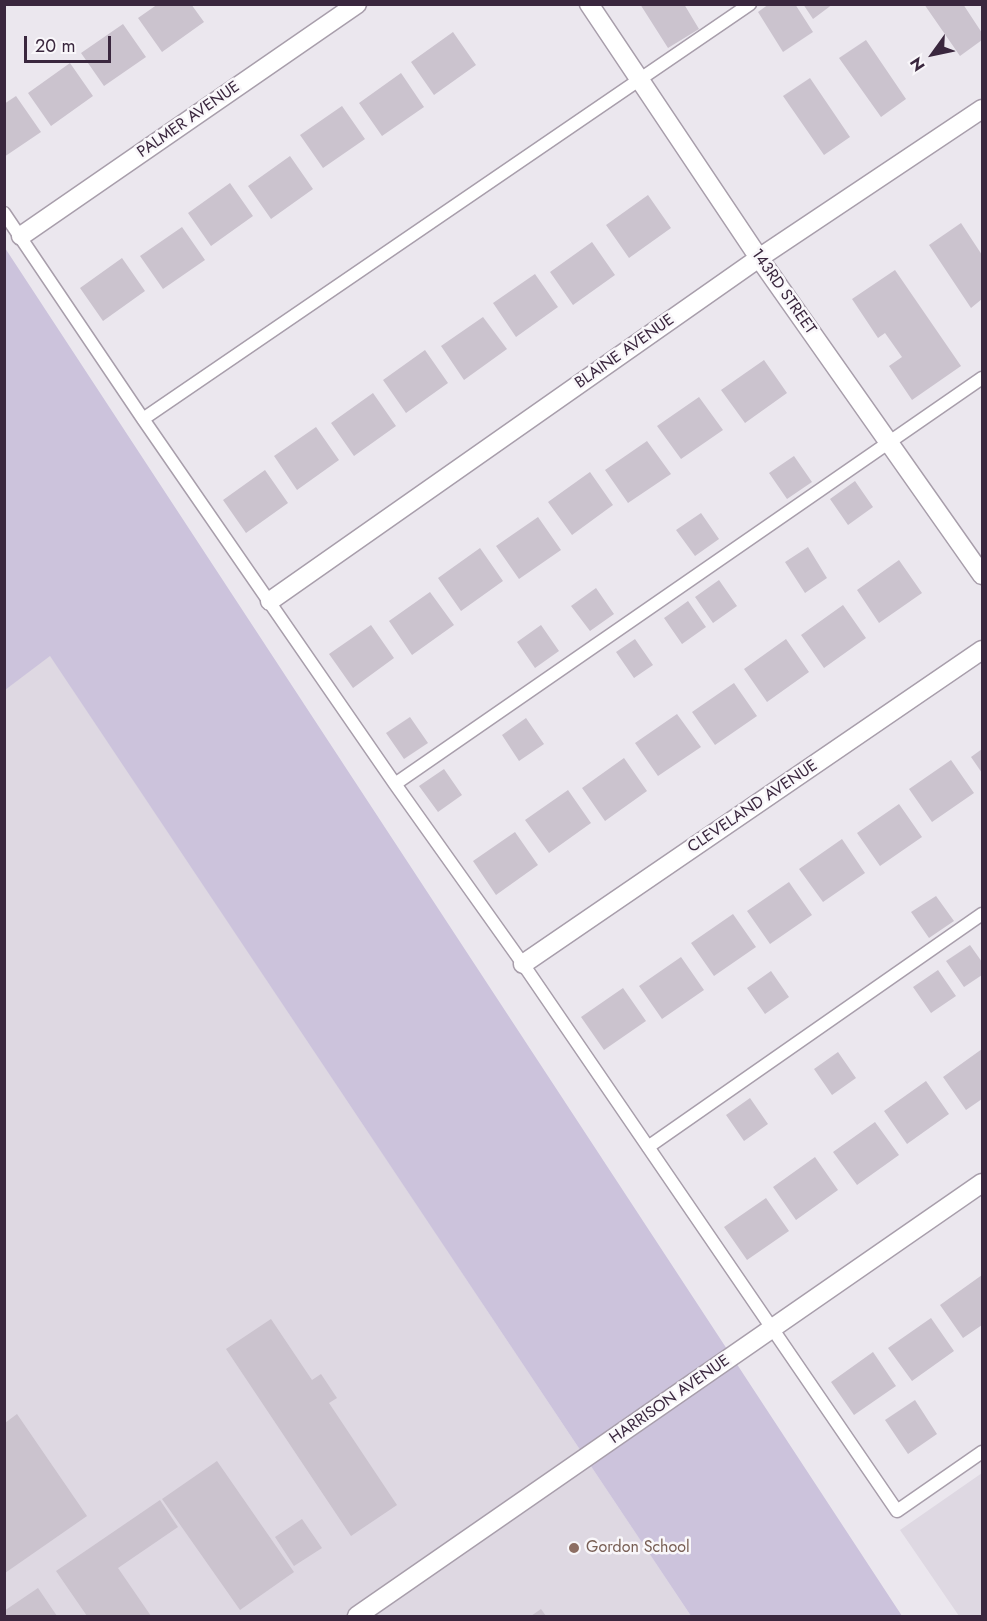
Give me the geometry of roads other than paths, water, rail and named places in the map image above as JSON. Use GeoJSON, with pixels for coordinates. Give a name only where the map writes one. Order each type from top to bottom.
{"type":"FeatureCollection","features":[{"type":"Feature","properties":{"kind":"street","name":"PALMER AVENUE"},"geometry":{"type":"LineString","coordinates":[[21,236],[357,4]]}},
{"type":"Feature","properties":{"kind":"street","name":"143RD STREET"},"geometry":{"type":"LineString","coordinates":[[589,4],[759,258],[982,574]]}},
{"type":"Feature","properties":{"kind":"street","name":"BLAINE AVENUE"},"geometry":{"type":"LineString","coordinates":[[270,601],[759,258],[982,108]]}},
{"type":"Feature","properties":{"kind":"street","name":"CLEVELAND AVENUE"},"geometry":{"type":"LineString","coordinates":[[523,964],[982,650]]}},
{"type":"Feature","properties":{"kind":"street","name":"HARRISON AVENUE"},"geometry":{"type":"LineString","coordinates":[[357,1617],[982,1183]]}},
{"type":"Feature","properties":{"kind":"lane"},"geometry":{"type":"LineString","coordinates":[[143,419],[750,4]]}},
{"type":"Feature","properties":{"kind":"lane"},"geometry":{"type":"LineString","coordinates":[[4,213],[143,419],[395,784],[523,964],[897,1511],[982,1452]]}},
{"type":"Feature","properties":{"kind":"lane"},"geometry":{"type":"LineString","coordinates":[[395,784],[982,378]]}},
{"type":"Feature","properties":{"kind":"lane"},"geometry":{"type":"LineString","coordinates":[[648,1147],[982,914]]}},
{"type":"Feature","properties":{"kind":"place","name":"Gordon School"},"geometry":{"type":"Point","coordinates":[574,1548]}}]}
